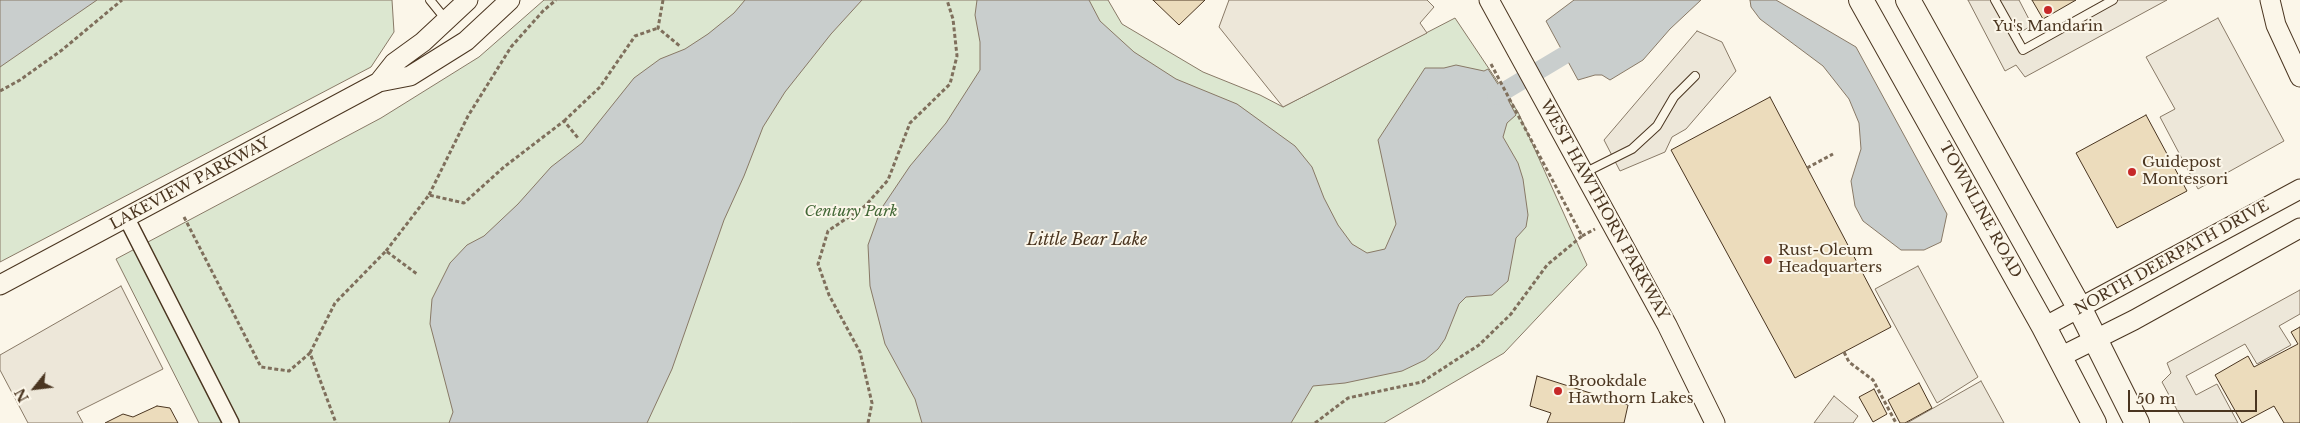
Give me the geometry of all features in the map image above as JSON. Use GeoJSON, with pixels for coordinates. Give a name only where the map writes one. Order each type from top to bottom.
{"type":"FeatureCollection","features":[{"type":"Feature","properties":{"kind":"main road","name":"TOWNLINE ROAD"},"geometry":{"type":"LineString","coordinates":[[1861,0],[2044,327],[2094,423]]}},
{"type":"Feature","properties":{"kind":"main road"},"geometry":{"type":"LineString","coordinates":[[1908,0],[2080,309],[2137,423]]}},
{"type":"Feature","properties":{"kind":"street","name":"LAKEVIEW PARKWAY"},"geometry":{"type":"LineString","coordinates":[[379,82],[394,63],[424,42],[468,0]]}},
{"type":"Feature","properties":{"kind":"street","name":"LAKEVIEW PARKWAY"},"geometry":{"type":"LineString","coordinates":[[0,285],[127,219],[379,82],[410,76],[466,41],[510,0]]}},
{"type":"Feature","properties":{"kind":"street","name":"WEST HAWTHORN PARKWAY"},"geometry":{"type":"LineString","coordinates":[[1489,0],[1667,325],[1715,423]]}},
{"type":"Feature","properties":{"kind":"street"},"geometry":{"type":"LineString","coordinates":[[2270,0],[2276,25],[2300,77]]}},
{"type":"Feature","properties":{"kind":"street","name":"NORTH DEERPATH DRIVE"},"geometry":{"type":"LineString","coordinates":[[2044,327],[2300,189]]}},
{"type":"Feature","properties":{"kind":"street"},"geometry":{"type":"LineString","coordinates":[[127,219],[231,423]]}},
{"type":"Feature","properties":{"kind":"street"},"geometry":{"type":"LineString","coordinates":[[2060,357],[2300,228]]}},
{"type":"Feature","properties":{"kind":"lane"},"geometry":{"type":"LineString","coordinates":[[430,0],[447,21]]}},
{"type":"Feature","properties":{"kind":"lane"},"geometry":{"type":"LineString","coordinates":[[1995,0],[2023,50],[2113,0]]}},
{"type":"Feature","properties":{"kind":"lane"},"geometry":{"type":"LineString","coordinates":[[1584,173],[1632,149],[1657,126],[1674,97],[1694,76]]}},
{"type":"Feature","properties":{"kind":"path"},"geometry":{"type":"LineString","coordinates":[[0,91],[20,80],[62,50],[122,0]]}},
{"type":"Feature","properties":{"kind":"path"},"geometry":{"type":"LineString","coordinates":[[184,216],[261,367],[289,371],[310,353],[335,303],[386,251],[429,195],[468,116],[511,47],[543,11],[556,0]]}},
{"type":"Feature","properties":{"kind":"path"},"geometry":{"type":"LineString","coordinates":[[658,28],[663,0]]}},
{"type":"Feature","properties":{"kind":"path"},"geometry":{"type":"LineString","coordinates":[[868,423],[872,404],[860,352],[829,295],[818,264],[828,231],[865,206],[888,180],[910,123],[950,84],[957,56],[953,19],[947,0]]}},
{"type":"Feature","properties":{"kind":"path"},"geometry":{"type":"LineString","coordinates":[[429,195],[464,203],[504,166],[564,121],[600,87],[635,36],[658,28]]}},
{"type":"Feature","properties":{"kind":"path"},"geometry":{"type":"LineString","coordinates":[[658,28],[681,48]]}},
{"type":"Feature","properties":{"kind":"path"},"geometry":{"type":"LineString","coordinates":[[1315,423],[1348,398],[1422,382],[1479,345],[1512,314],[1547,265],[1582,236],[1491,64]]}},
{"type":"Feature","properties":{"kind":"path"},"geometry":{"type":"LineString","coordinates":[[564,121],[578,138]]}},
{"type":"Feature","properties":{"kind":"path"},"geometry":{"type":"LineString","coordinates":[[1807,168],[1833,154]]}},
{"type":"Feature","properties":{"kind":"path"},"geometry":{"type":"LineString","coordinates":[[386,251],[417,274]]}},
{"type":"Feature","properties":{"kind":"path"},"geometry":{"type":"LineString","coordinates":[[1844,352],[1849,362],[1873,380],[1896,423]]}},
{"type":"Feature","properties":{"kind":"path"},"geometry":{"type":"LineString","coordinates":[[310,353],[336,423]]}},
{"type":"Feature","properties":{"kind":"green space"},"geometry":{"type":"Polygon","coordinates":[[[0,0],[392,0],[394,32],[371,67],[0,262],[0,0]]]}},
{"type":"Feature","properties":{"kind":"green space","name":"Century Park"},"geometry":{"type":"Polygon","coordinates":[[[544,0],[1108,0],[1122,24],[1203,72],[1260,95],[1283,107],[1455,18],[1518,112],[1587,265],[1504,353],[1384,423],[199,423],[116,259],[381,118],[479,57],[544,0]]]}},
{"type":"Feature","properties":{"kind":"shaded area"},"geometry":{"type":"Polygon","coordinates":[[[1229,0],[1427,0],[1434,7],[1420,23],[1427,33],[1283,107],[1219,27],[1229,0]]]}},
{"type":"Feature","properties":{"kind":"shaded area"},"geometry":{"type":"Polygon","coordinates":[[[1968,0],[2019,0],[2032,25],[2015,36],[2023,50],[2113,0],[2167,0],[2025,77],[2016,65],[2005,71],[1968,0]]]}},
{"type":"Feature","properties":{"kind":"shaded area"},"geometry":{"type":"Polygon","coordinates":[[[2218,18],[2284,141],[2198,189],[2160,117],[2175,109],[2146,57],[2218,18]]]}},
{"type":"Feature","properties":{"kind":"shaded area"},"geometry":{"type":"Polygon","coordinates":[[[1697,31],[1722,42],[1736,71],[1686,129],[1672,137],[1665,152],[1620,171],[1604,140],[1697,31]]]}},
{"type":"Feature","properties":{"kind":"shaded area"},"geometry":{"type":"Polygon","coordinates":[[[1918,266],[1978,377],[1937,403],[1875,289],[1918,266]]]}},
{"type":"Feature","properties":{"kind":"shaded area"},"geometry":{"type":"Polygon","coordinates":[[[121,286],[163,369],[77,412],[83,423],[28,423],[0,370],[0,355],[121,286]]]}},
{"type":"Feature","properties":{"kind":"shaded area"},"geometry":{"type":"Polygon","coordinates":[[[2300,290],[2300,314],[2279,326],[2291,345],[2257,364],[2245,344],[2186,376],[2196,395],[2217,384],[2238,423],[2184,423],[2162,382],[2171,373],[2167,363],[2300,290]]]}},
{"type":"Feature","properties":{"kind":"shaded area"},"geometry":{"type":"Polygon","coordinates":[[[1981,381],[2004,423],[1907,423],[1981,381]]]}},
{"type":"Feature","properties":{"kind":"shaded area"},"geometry":{"type":"Polygon","coordinates":[[[1834,396],[1858,416],[1853,423],[1814,423],[1834,396]]]}},
{"type":"Feature","properties":{"kind":"water"},"geometry":{"type":"Polygon","coordinates":[[[0,0],[97,0],[0,67],[0,0]]]}},
{"type":"Feature","properties":{"kind":"water"},"geometry":{"type":"Polygon","coordinates":[[[745,0],[862,0],[831,34],[785,92],[763,127],[724,220],[672,369],[647,423],[449,423],[453,412],[430,324],[432,299],[450,263],[467,245],[484,236],[518,204],[551,167],[582,143],[634,78],[660,59],[685,49],[708,34],[734,13],[745,0]]]}},
{"type":"Feature","properties":{"kind":"water","name":"Little Bear Lake"},"geometry":{"type":"Polygon","coordinates":[[[977,0],[1089,0],[1100,21],[1134,52],[1176,79],[1237,104],[1295,146],[1312,167],[1324,198],[1338,225],[1352,244],[1367,253],[1385,249],[1396,224],[1378,140],[1425,68],[1444,68],[1456,65],[1484,71],[1488,69],[1501,89],[1494,93],[1498,99],[1506,96],[1516,115],[1507,123],[1503,137],[1518,163],[1523,179],[1528,215],[1526,227],[1516,238],[1508,281],[1492,295],[1466,297],[1459,304],[1445,339],[1438,349],[1425,360],[1402,371],[1345,383],[1313,386],[1291,423],[922,423],[915,399],[885,344],[870,286],[868,245],[881,209],[910,166],[946,123],[980,70],[980,42],[975,15],[977,0]]]}},
{"type":"Feature","properties":{"kind":"water"},"geometry":{"type":"Polygon","coordinates":[[[1574,0],[1701,0],[1670,29],[1643,60],[1610,80],[1602,75],[1595,75],[1578,80],[1546,21],[1574,0]]]}},
{"type":"Feature","properties":{"kind":"water"},"geometry":{"type":"Polygon","coordinates":[[[1750,0],[1776,0],[1856,47],[1947,214],[1941,242],[1924,250],[1901,250],[1863,221],[1855,206],[1851,181],[1861,149],[1859,123],[1849,99],[1823,66],[1760,19],[1751,7],[1750,0]]]}},
{"type":"Feature","properties":{"kind":"building"},"geometry":{"type":"Polygon","coordinates":[[[1153,0],[1205,0],[1179,25],[1153,0]]]}},
{"type":"Feature","properties":{"kind":"building","name":"Yu's Mandarin"},"geometry":{"type":"Polygon","coordinates":[[[2032,0],[2076,0],[2043,19],[2032,0]]]}},
{"type":"Feature","properties":{"kind":"building"},"geometry":{"type":"Polygon","coordinates":[[[1770,97],[1891,327],[1795,378],[1671,150],[1770,97]]]}},
{"type":"Feature","properties":{"kind":"building","name":"Guidepost Montessori"},"geometry":{"type":"Polygon","coordinates":[[[2146,115],[2187,191],[2117,228],[2076,153],[2146,115]]]}},
{"type":"Feature","properties":{"kind":"building"},"geometry":{"type":"Polygon","coordinates":[[[2300,327],[2300,423],[2284,423],[2274,406],[2242,423],[2215,375],[2248,356],[2254,367],[2298,344],[2291,332],[2300,327]]]}},
{"type":"Feature","properties":{"kind":"building","name":"Brookdale Hawthorn Lakes"},"geometry":{"type":"Polygon","coordinates":[[[1537,376],[1628,405],[1624,423],[1547,423],[1551,413],[1530,406],[1537,376]]]}},
{"type":"Feature","properties":{"kind":"building"},"geometry":{"type":"Polygon","coordinates":[[[1919,383],[1932,408],[1905,423],[1900,423],[1888,400],[1919,383]]]}},
{"type":"Feature","properties":{"kind":"building"},"geometry":{"type":"Polygon","coordinates":[[[1874,389],[1887,414],[1873,422],[1859,397],[1874,389]]]}},
{"type":"Feature","properties":{"kind":"building"},"geometry":{"type":"Polygon","coordinates":[[[157,406],[170,408],[178,423],[105,423],[123,414],[133,417],[157,406]]]}},
{"type":"Feature","properties":{"kind":"waterway"},"geometry":{"type":"LineString","coordinates":[[1496,96],[1563,56]]}},
{"type":"Feature","properties":{"kind":"place","name":"Yu's Mandarin"},"geometry":{"type":"Point","coordinates":[2048,10]}},
{"type":"Feature","properties":{"kind":"place","name":"Guidepost Montessori"},"geometry":{"type":"Point","coordinates":[2132,172]}},
{"type":"Feature","properties":{"kind":"place","name":"Rust-Oleum Headquarters"},"geometry":{"type":"Point","coordinates":[1768,260]}},
{"type":"Feature","properties":{"kind":"place","name":"Brookdale Hawthorn Lakes"},"geometry":{"type":"Point","coordinates":[1558,391]}}]}
